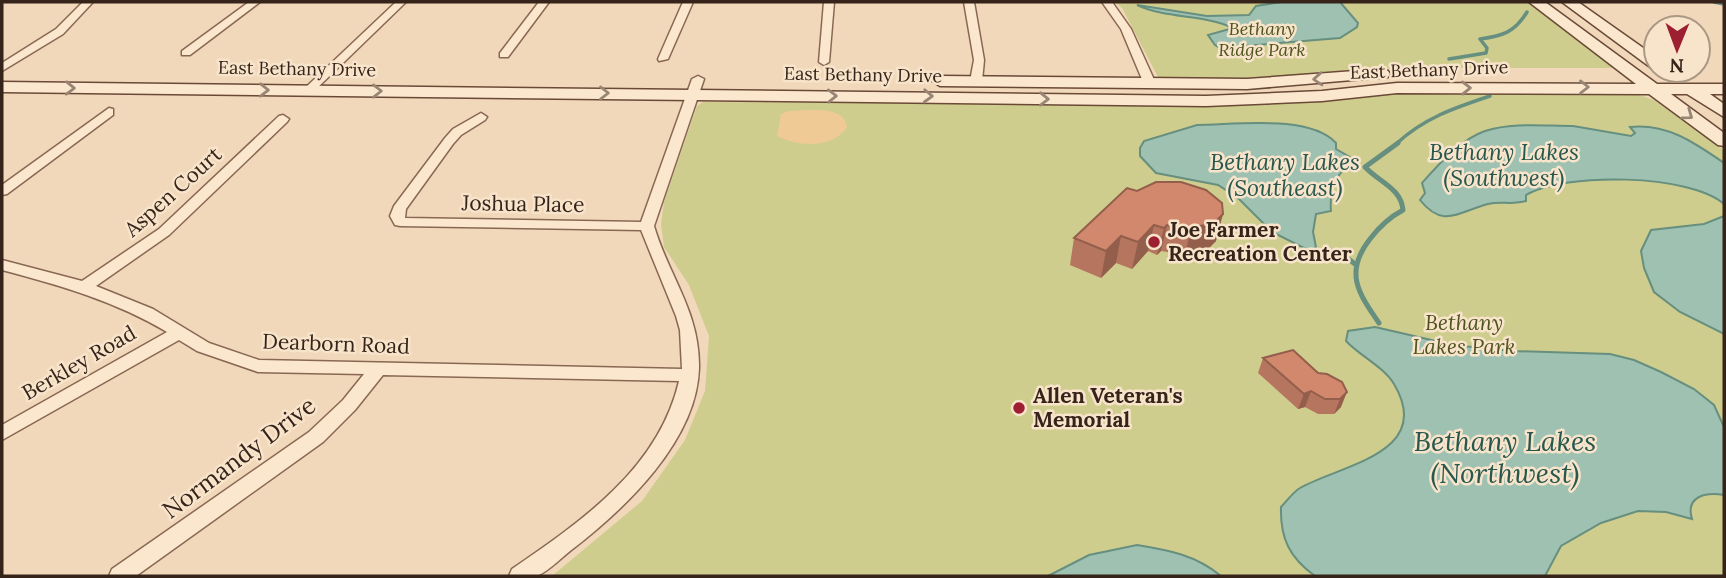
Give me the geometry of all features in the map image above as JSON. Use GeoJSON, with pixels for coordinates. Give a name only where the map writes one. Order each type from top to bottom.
{"type":"FeatureCollection","features":[{"type":"Feature","properties":{"kind":"main road"},"geometry":{"type":"LineString","coordinates":[[1536,2],[1724,141]]}},
{"type":"Feature","properties":{"kind":"main road"},"geometry":{"type":"LineString","coordinates":[[1569,2],[1642,54]]}},
{"type":"Feature","properties":{"kind":"main road","name":"East Bethany Drive"},"geometry":{"type":"LineString","coordinates":[[2,70],[695,87]]}},
{"type":"Feature","properties":{"kind":"main road","name":"East Bethany Drive"},"geometry":{"type":"LineString","coordinates":[[976,90],[1150,84],[1247,84],[1401,73],[1642,72]]}},
{"type":"Feature","properties":{"kind":"main road"},"geometry":{"type":"LineString","coordinates":[[1685,84],[1724,111]]}},
{"type":"Feature","properties":{"kind":"main road","name":"East Bethany Drive"},"geometry":{"type":"LineString","coordinates":[[2,87],[309,90],[695,87],[976,90],[1206,101],[1310,97],[1397,88],[1724,89]]}},
{"type":"Feature","properties":{"kind":"street"},"geometry":{"type":"LineString","coordinates":[[2,70],[50,40],[75,20],[88,2]]}},
{"type":"Feature","properties":{"kind":"street"},"geometry":{"type":"LineString","coordinates":[[186,53],[255,2]]}},
{"type":"Feature","properties":{"kind":"street"},"geometry":{"type":"LineString","coordinates":[[309,90],[401,2]]}},
{"type":"Feature","properties":{"kind":"street"},"geometry":{"type":"LineString","coordinates":[[504,55],[544,2]]}},
{"type":"Feature","properties":{"kind":"street"},"geometry":{"type":"LineString","coordinates":[[663,59],[688,2]]}},
{"type":"Feature","properties":{"kind":"street"},"geometry":{"type":"LineString","coordinates":[[824,62],[828,2]]}},
{"type":"Feature","properties":{"kind":"street"},"geometry":{"type":"LineString","coordinates":[[969,2],[979,60],[976,90]]}},
{"type":"Feature","properties":{"kind":"street"},"geometry":{"type":"LineString","coordinates":[[1107,2],[1126,29],[1150,84]]}},
{"type":"Feature","properties":{"kind":"street"},"geometry":{"type":"LineString","coordinates":[[520,576],[578,536],[612,505],[666,440],[675,423],[690,375],[690,345],[682,307],[651,244],[647,226],[695,87]]}},
{"type":"Feature","properties":{"kind":"street"},"geometry":{"type":"LineString","coordinates":[[2,191],[108,112]]}},
{"type":"Feature","properties":{"kind":"street","name":"Joshua Place"},"geometry":{"type":"LineString","coordinates":[[481,117],[457,132],[449,141],[399,209],[397,216],[400,222],[647,226]]}},
{"type":"Feature","properties":{"kind":"street","name":"Aspen Court"},"geometry":{"type":"LineString","coordinates":[[84,287],[164,232],[283,119]]}},
{"type":"Feature","properties":{"kind":"street","name":"Dearborn Road"},"geometry":{"type":"LineString","coordinates":[[2,265],[84,287],[147,313],[178,333],[222,355],[258,366],[690,375]]}},
{"type":"Feature","properties":{"kind":"street","name":"Berkley Road"},"geometry":{"type":"LineString","coordinates":[[2,433],[178,333]]}},
{"type":"Feature","properties":{"kind":"street","name":"Normandy Drive"},"geometry":{"type":"LineString","coordinates":[[120,576],[308,443],[349,405],[378,369]]}},
{"type":"Feature","properties":{"kind":"green space","name":"Bethany Ridge Park"},"geometry":{"type":"Polygon","coordinates":[[[1115,2],[1530,2],[1612,64],[1612,68],[1408,68],[1348,70],[1266,78],[1171,80],[1158,77],[1122,8],[1115,2]]]}},
{"type":"Feature","properties":{"kind":"green space","name":"Bethany Lakes Park"},"geometry":{"type":"Polygon","coordinates":[[[1417,92],[1631,92],[1654,100],[1724,150],[1724,576],[552,576],[642,501],[685,440],[705,391],[709,336],[689,285],[664,247],[661,224],[664,202],[697,106],[703,102],[1236,104],[1417,92]]]}},
{"type":"Feature","properties":{"kind":"sand"},"geometry":{"type":"Polygon","coordinates":[[[789,111],[832,112],[844,120],[847,127],[833,139],[815,144],[785,140],[777,136],[781,114],[789,111]]]}},
{"type":"Feature","properties":{"kind":"water"},"geometry":{"type":"Polygon","coordinates":[[[1282,2],[1340,2],[1358,23],[1357,27],[1340,38],[1220,48],[1208,35],[1233,28],[1210,20],[1160,13],[1137,5],[1207,16],[1249,15],[1256,6],[1282,2]]]}},
{"type":"Feature","properties":{"kind":"water","name":"Bethany Lakes (Southeast)"},"geometry":{"type":"Polygon","coordinates":[[[1271,123],[1308,128],[1324,134],[1336,143],[1336,149],[1355,160],[1339,175],[1331,196],[1331,211],[1316,214],[1313,232],[1316,247],[1310,251],[1272,232],[1238,198],[1218,185],[1156,173],[1140,156],[1144,141],[1197,125],[1271,123]]]}},
{"type":"Feature","properties":{"kind":"water","name":"Bethany Lakes (Southwest)"},"geometry":{"type":"Polygon","coordinates":[[[1506,126],[1573,126],[1631,136],[1635,133],[1630,127],[1656,128],[1680,136],[1724,163],[1724,204],[1707,194],[1684,187],[1627,180],[1569,182],[1526,195],[1526,201],[1488,204],[1451,216],[1436,214],[1420,200],[1425,193],[1422,183],[1450,153],[1476,135],[1506,126]]]}},
{"type":"Feature","properties":{"kind":"water"},"geometry":{"type":"Polygon","coordinates":[[[1724,216],[1724,334],[1680,312],[1654,292],[1644,268],[1641,251],[1651,230],[1704,224],[1724,216]]]}},
{"type":"Feature","properties":{"kind":"water","name":"Bethany Lakes (Northwest)"},"geometry":{"type":"Polygon","coordinates":[[[1375,327],[1453,345],[1512,351],[1610,354],[1634,360],[1661,372],[1694,389],[1714,405],[1724,427],[1724,495],[1710,494],[1699,497],[1692,505],[1692,519],[1666,512],[1638,511],[1601,523],[1561,546],[1545,576],[1315,576],[1299,562],[1288,547],[1282,529],[1281,507],[1300,488],[1378,453],[1393,441],[1402,426],[1403,407],[1394,384],[1384,372],[1346,341],[1348,331],[1375,327]]]}},
{"type":"Feature","properties":{"kind":"water"},"geometry":{"type":"Polygon","coordinates":[[[1137,545],[1192,558],[1221,576],[1048,576],[1089,555],[1137,545]]]}},
{"type":"Feature","properties":{"kind":"building"},"geometry":{"type":"Polygon","coordinates":[[[1156,182],[1181,182],[1206,190],[1222,203],[1223,214],[1214,223],[1191,228],[1167,225],[1164,228],[1154,225],[1138,242],[1121,236],[1106,251],[1074,238],[1127,188],[1137,191],[1156,182]]]}},
{"type":"Feature","properties":{"kind":"building"},"geometry":{"type":"Polygon","coordinates":[[[1293,350],[1318,373],[1327,374],[1342,382],[1347,392],[1340,399],[1325,399],[1311,391],[1304,394],[1263,358],[1293,350]]]}},
{"type":"Feature","properties":{"kind":"waterway"},"geometry":{"type":"LineString","coordinates":[[1714,2],[1724,4]]}},
{"type":"Feature","properties":{"kind":"waterway"},"geometry":{"type":"LineString","coordinates":[[1449,59],[1486,53],[1487,48],[1480,39],[1508,32],[1527,12]]}},
{"type":"Feature","properties":{"kind":"waterway"},"geometry":{"type":"LineString","coordinates":[[1396,144],[1417,127],[1490,96]]}},
{"type":"Feature","properties":{"kind":"waterway"},"geometry":{"type":"LineString","coordinates":[[1379,323],[1360,292],[1357,262],[1377,230],[1403,210],[1394,191],[1365,167],[1398,143]]}},
{"type":"Feature","properties":{"kind":"waterway"},"geometry":{"type":"LineString","coordinates":[[1326,250],[1342,254],[1355,264]]}},
{"type":"Feature","properties":{"kind":"place","name":"Joe Farmer Recreation Center"},"geometry":{"type":"Point","coordinates":[1154,242]}},
{"type":"Feature","properties":{"kind":"place","name":"Allen Veteran's Memorial"},"geometry":{"type":"Point","coordinates":[1019,408]}}]}
